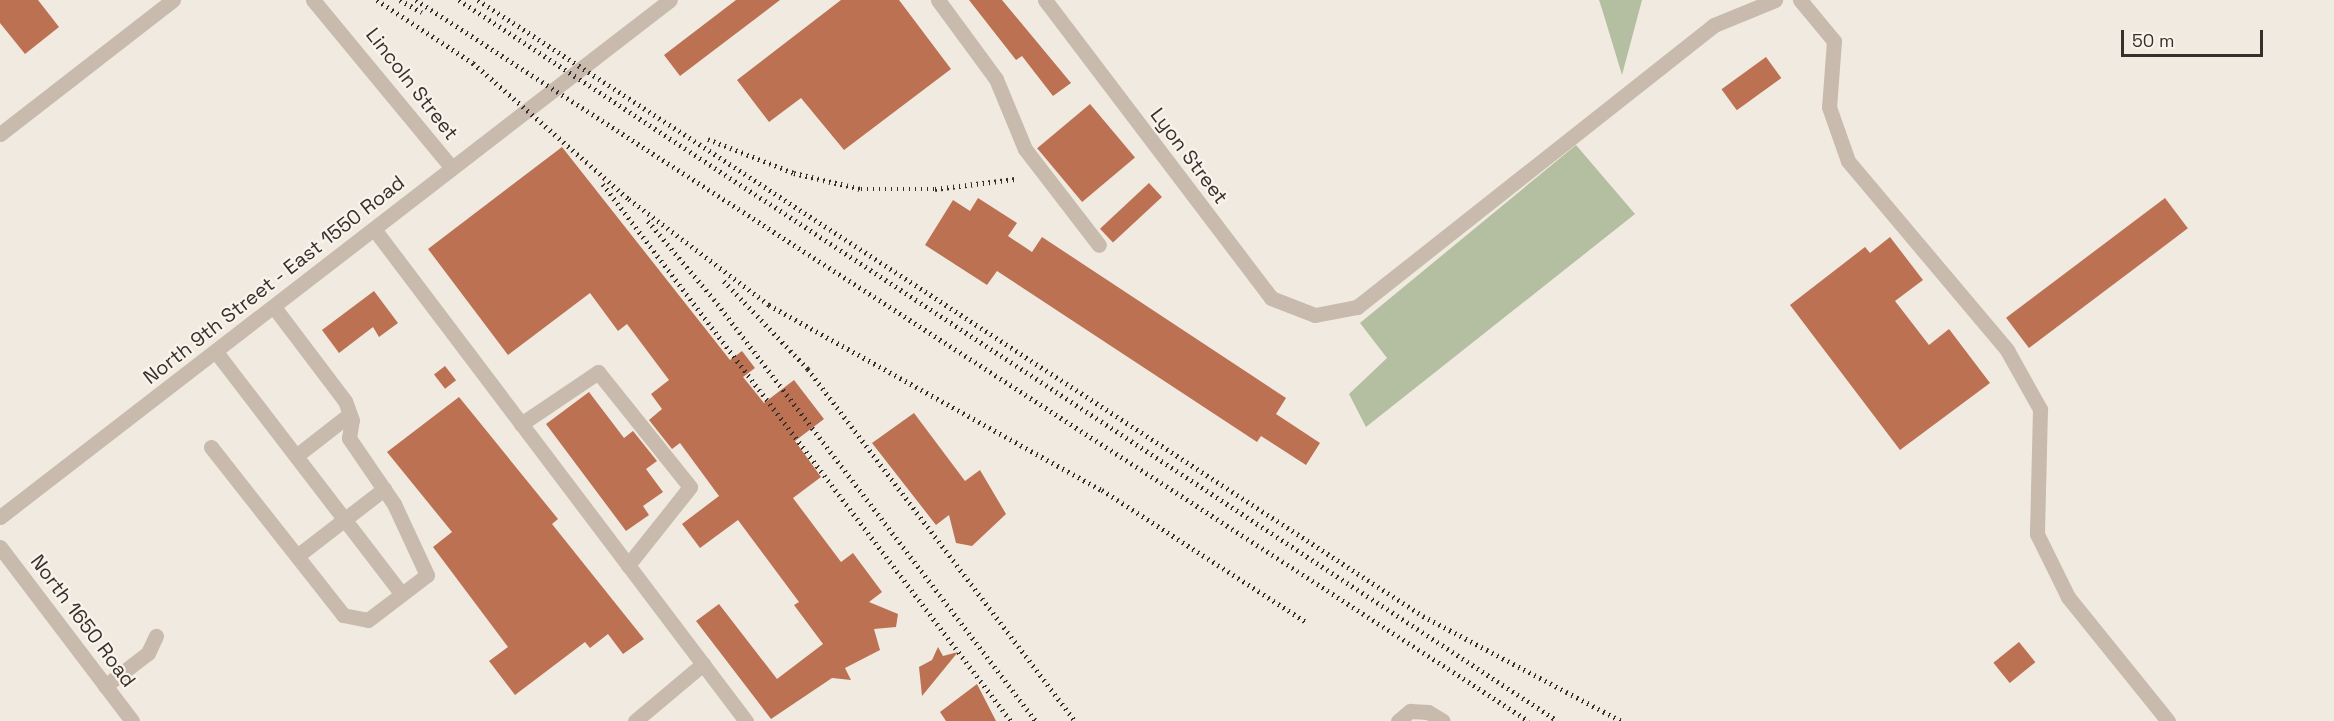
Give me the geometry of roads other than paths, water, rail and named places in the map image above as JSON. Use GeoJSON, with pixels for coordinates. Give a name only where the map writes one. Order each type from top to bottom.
{"type":"FeatureCollection","features":[{"type":"Feature","properties":{"kind":"street"},"geometry":{"type":"LineString","coordinates":[[0,134],[173,0]]}},
{"type":"Feature","properties":{"kind":"street","name":"Lincoln Street"},"geometry":{"type":"LineString","coordinates":[[313,0],[452,168]]}},
{"type":"Feature","properties":{"kind":"street","name":"North 9th Street - East 1550 Road"},"geometry":{"type":"LineString","coordinates":[[0,517],[670,0]]}},
{"type":"Feature","properties":{"kind":"street"},"geometry":{"type":"LineString","coordinates":[[938,0],[996,80],[1025,149],[1099,245]]}},
{"type":"Feature","properties":{"kind":"street","name":"Lyon Street"},"geometry":{"type":"LineString","coordinates":[[1045,0],[1271,298],[1315,315],[1357,308],[1714,25],[1775,0]]}},
{"type":"Feature","properties":{"kind":"street"},"geometry":{"type":"LineString","coordinates":[[1807,2],[1834,41],[1828,107],[1848,161],[2007,350],[2040,409],[2037,534],[2068,597],[2168,721]]}},
{"type":"Feature","properties":{"kind":"street"},"geometry":{"type":"LineString","coordinates":[[374,229],[746,721]]}},
{"type":"Feature","properties":{"kind":"street"},"geometry":{"type":"LineString","coordinates":[[211,447],[343,615],[368,620],[427,575],[427,565],[384,489],[349,438],[350,414],[274,307]]}},
{"type":"Feature","properties":{"kind":"street"},"geometry":{"type":"LineString","coordinates":[[216,352],[402,594]]}},
{"type":"Feature","properties":{"kind":"street"},"geometry":{"type":"LineString","coordinates":[[521,424],[598,372],[690,487],[628,565]]}},
{"type":"Feature","properties":{"kind":"street"},"geometry":{"type":"LineString","coordinates":[[296,456],[350,414]]}},
{"type":"Feature","properties":{"kind":"street"},"geometry":{"type":"LineString","coordinates":[[297,556],[384,489]]}},
{"type":"Feature","properties":{"kind":"street","name":"North 1650 Road"},"geometry":{"type":"LineString","coordinates":[[0,548],[132,721]]}},
{"type":"Feature","properties":{"kind":"street"},"geometry":{"type":"LineString","coordinates":[[105,686],[148,653],[156,636]]}},
{"type":"Feature","properties":{"kind":"street"},"geometry":{"type":"LineString","coordinates":[[635,721],[703,664]]}},
{"type":"Feature","properties":{"kind":"street"},"geometry":{"type":"LineString","coordinates":[[1398,721],[1410,711],[1428,712],[1443,721]]}},
{"type":"Feature","properties":{"kind":"railway"},"geometry":{"type":"LineString","coordinates":[[377,0],[473,63],[629,199],[769,305],[1102,490],[1306,622]]}},
{"type":"Feature","properties":{"kind":"railway"},"geometry":{"type":"LineString","coordinates":[[400,0],[422,12]]}},
{"type":"Feature","properties":{"kind":"railway"},"geometry":{"type":"LineString","coordinates":[[416,0],[1529,721]]}},
{"type":"Feature","properties":{"kind":"railway"},"geometry":{"type":"LineString","coordinates":[[459,0],[1558,721]]}},
{"type":"Feature","properties":{"kind":"railway"},"geometry":{"type":"LineString","coordinates":[[478,0],[1423,616],[1621,721]]}},
{"type":"Feature","properties":{"kind":"railway"},"geometry":{"type":"LineString","coordinates":[[708,139],[794,173],[861,189],[935,189],[1015,179]]}},
{"type":"Feature","properties":{"kind":"railway"},"geometry":{"type":"LineString","coordinates":[[603,184],[1011,721]]}},
{"type":"Feature","properties":{"kind":"railway"},"geometry":{"type":"LineString","coordinates":[[648,221],[714,299],[1036,721]]}},
{"type":"Feature","properties":{"kind":"railway"},"geometry":{"type":"LineString","coordinates":[[724,281],[808,369],[1075,721]]}}]}
